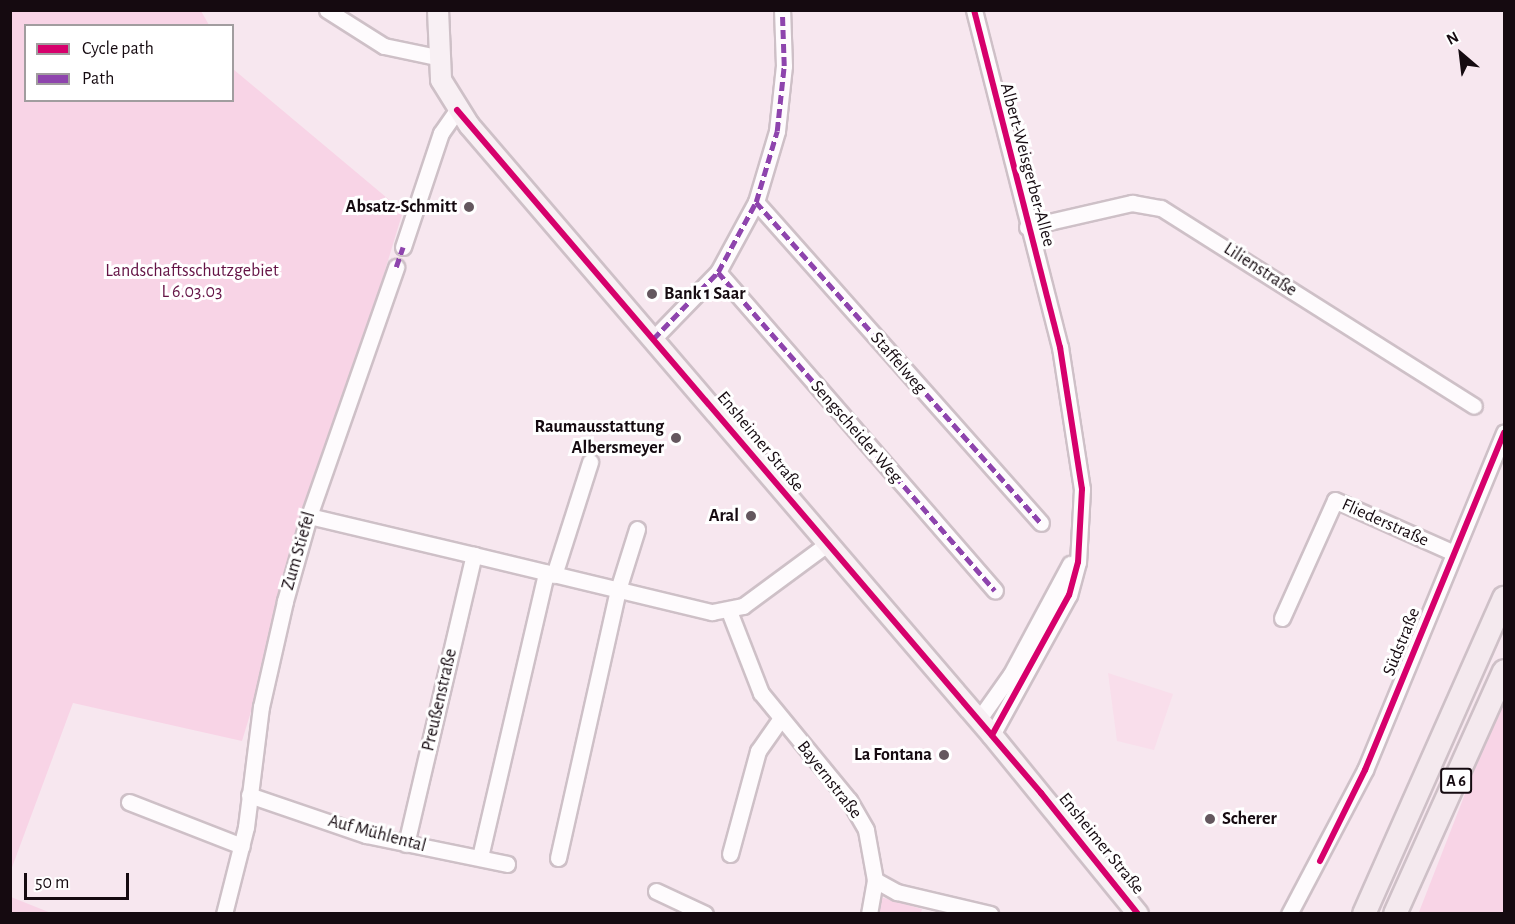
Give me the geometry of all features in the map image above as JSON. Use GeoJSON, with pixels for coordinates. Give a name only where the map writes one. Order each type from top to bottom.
{"type":"FeatureCollection","features":[{"type":"Feature","properties":{"kind":"highway","name":"A 6"},"geometry":{"type":"LineString","coordinates":[[1364,914],[1504,598]]}},
{"type":"Feature","properties":{"kind":"highway","name":"A 6"},"geometry":{"type":"LineString","coordinates":[[1395,914],[1504,671]]}},
{"type":"Feature","properties":{"kind":"main road","name":"Ensheimer Straße"},"geometry":{"type":"LineString","coordinates":[[438,10],[428,56],[457,110],[979,719],[1138,914]]}},
{"type":"Feature","properties":{"kind":"main road","name":"Ensheimer Straße"},"geometry":{"type":"LineString","coordinates":[[1041,793],[1153,914]]}},
{"type":"Feature","properties":{"kind":"street"},"geometry":{"type":"LineString","coordinates":[[327,10],[370,40],[404,52],[428,56]]}},
{"type":"Feature","properties":{"kind":"street"},"geometry":{"type":"LineString","coordinates":[[653,339],[717,272],[756,202],[777,131],[784,66],[782,10]]}},
{"type":"Feature","properties":{"kind":"street","name":"Albert-Weisgerber-Allee"},"geometry":{"type":"LineString","coordinates":[[974,10],[1076,426],[1082,489],[1078,545],[1069,596],[992,735]]}},
{"type":"Feature","properties":{"kind":"street"},"geometry":{"type":"LineString","coordinates":[[403,247],[441,133],[457,110]]}},
{"type":"Feature","properties":{"kind":"street","name":"Staffelweg"},"geometry":{"type":"LineString","coordinates":[[756,202],[1041,523]]}},
{"type":"Feature","properties":{"kind":"street","name":"Lilienstraße"},"geometry":{"type":"LineString","coordinates":[[1027,227],[1132,203],[1161,208],[1474,406]]}},
{"type":"Feature","properties":{"kind":"street","name":"Zum Stiefel"},"geometry":{"type":"LineString","coordinates":[[224,914],[242,846],[261,707],[309,516],[396,267]]}},
{"type":"Feature","properties":{"kind":"street","name":"Sengscheider Weg"},"geometry":{"type":"LineString","coordinates":[[717,272],[995,591]]}},
{"type":"Feature","properties":{"kind":"street","name":"Südstraße"},"geometry":{"type":"LineString","coordinates":[[1289,914],[1305,888],[1365,770],[1504,432]]}},
{"type":"Feature","properties":{"kind":"street"},"geometry":{"type":"LineString","coordinates":[[480,857],[550,574],[590,462]]}},
{"type":"Feature","properties":{"kind":"street","name":"Fliederstraße"},"geometry":{"type":"LineString","coordinates":[[1282,618],[1335,500],[1454,553]]}},
{"type":"Feature","properties":{"kind":"street"},"geometry":{"type":"LineString","coordinates":[[309,516],[474,555],[617,593],[729,611],[759,596],[827,544]]}},
{"type":"Feature","properties":{"kind":"street"},"geometry":{"type":"LineString","coordinates":[[558,858],[617,593],[637,529]]}},
{"type":"Feature","properties":{"kind":"street","name":"Albert-Weisgerber-Allee"},"geometry":{"type":"LineString","coordinates":[[979,719],[1052,605],[1078,545]]}},
{"type":"Feature","properties":{"kind":"street","name":"Preußenstraße"},"geometry":{"type":"LineString","coordinates":[[406,844],[474,555]]}},
{"type":"Feature","properties":{"kind":"street","name":"Bayernstraße"},"geometry":{"type":"LineString","coordinates":[[729,611],[752,678],[780,720],[859,816],[875,880],[869,914]]}},
{"type":"Feature","properties":{"kind":"street"},"geometry":{"type":"LineString","coordinates":[[730,854],[758,751],[780,720]]}},
{"type":"Feature","properties":{"kind":"street","name":"Auf Mühlental"},"geometry":{"type":"LineString","coordinates":[[249,795],[406,844],[507,864]]}},
{"type":"Feature","properties":{"kind":"street"},"geometry":{"type":"LineString","coordinates":[[129,802],[242,846]]}},
{"type":"Feature","properties":{"kind":"street"},"geometry":{"type":"LineString","coordinates":[[875,880],[897,892],[990,914]]}},
{"type":"Feature","properties":{"kind":"street","name":"Südstraße"},"geometry":{"type":"LineString","coordinates":[[1278,914],[1305,888]]}},
{"type":"Feature","properties":{"kind":"street"},"geometry":{"type":"LineString","coordinates":[[656,891],[705,914]]}},
{"type":"Feature","properties":{"kind":"shaded area"},"geometry":{"type":"Polygon","coordinates":[[[1108,673],[1173,694],[1154,750],[1117,741],[1108,673]]]}},
{"type":"Feature","properties":{"kind":"green space","name":"Landschaftsschutzgebiet L 6.03.03"},"geometry":{"type":"Polygon","coordinates":[[[11,11],[201,11],[208,24],[24,24],[24,102],[234,102],[234,70],[399,208],[407,198],[242,741],[73,703],[11,870],[11,11]]]}},
{"type":"Feature","properties":{"kind":"green space"},"geometry":{"type":"Polygon","coordinates":[[[1504,694],[1504,913],[1418,914],[1419,912],[1504,694]]]}},
{"type":"Feature","properties":{"kind":"green space"},"geometry":{"type":"Polygon","coordinates":[[[877,896],[922,909],[921,913],[874,914],[877,896]]]}},
{"type":"Feature","properties":{"kind":"green space"},"geometry":{"type":"Polygon","coordinates":[[[11,897],[51,913],[11,913],[11,897]]]}},
{"type":"Feature","properties":{"kind":"marked path"},"geometry":{"type":"LineString","coordinates":[[653,339],[718,272],[756,202],[777,131],[784,66],[782,10]]}},
{"type":"Feature","properties":{"kind":"marked path"},"geometry":{"type":"LineString","coordinates":[[756,202],[1041,523]]}},
{"type":"Feature","properties":{"kind":"marked path"},"geometry":{"type":"LineString","coordinates":[[396,267],[403,247]]}},
{"type":"Feature","properties":{"kind":"marked path"},"geometry":{"type":"LineString","coordinates":[[718,272],[995,591]]}},
{"type":"Feature","properties":{"kind":"cycle path"},"geometry":{"type":"LineString","coordinates":[[974,10],[1060,347],[1082,489],[1078,562],[1069,595],[992,735]]}},
{"type":"Feature","properties":{"kind":"cycle path"},"geometry":{"type":"LineString","coordinates":[[457,110],[1041,793],[1138,914]]}},
{"type":"Feature","properties":{"kind":"cycle path"},"geometry":{"type":"LineString","coordinates":[[1320,861],[1365,770],[1504,432]]}},
{"type":"Feature","properties":{"kind":"place","name":"Absatz-Schmitt"},"geometry":{"type":"Point","coordinates":[469,207]}},
{"type":"Feature","properties":{"kind":"place","name":"Bank 1 Saar"},"geometry":{"type":"Point","coordinates":[652,294]}},
{"type":"Feature","properties":{"kind":"place","name":"Raumausstattung Albersmeyer"},"geometry":{"type":"Point","coordinates":[676,438]}},
{"type":"Feature","properties":{"kind":"place","name":"Aral"},"geometry":{"type":"Point","coordinates":[751,516]}},
{"type":"Feature","properties":{"kind":"place","name":"La Fontana"},"geometry":{"type":"Point","coordinates":[944,755]}},
{"type":"Feature","properties":{"kind":"place","name":"Scherer"},"geometry":{"type":"Point","coordinates":[1210,819]}}]}
